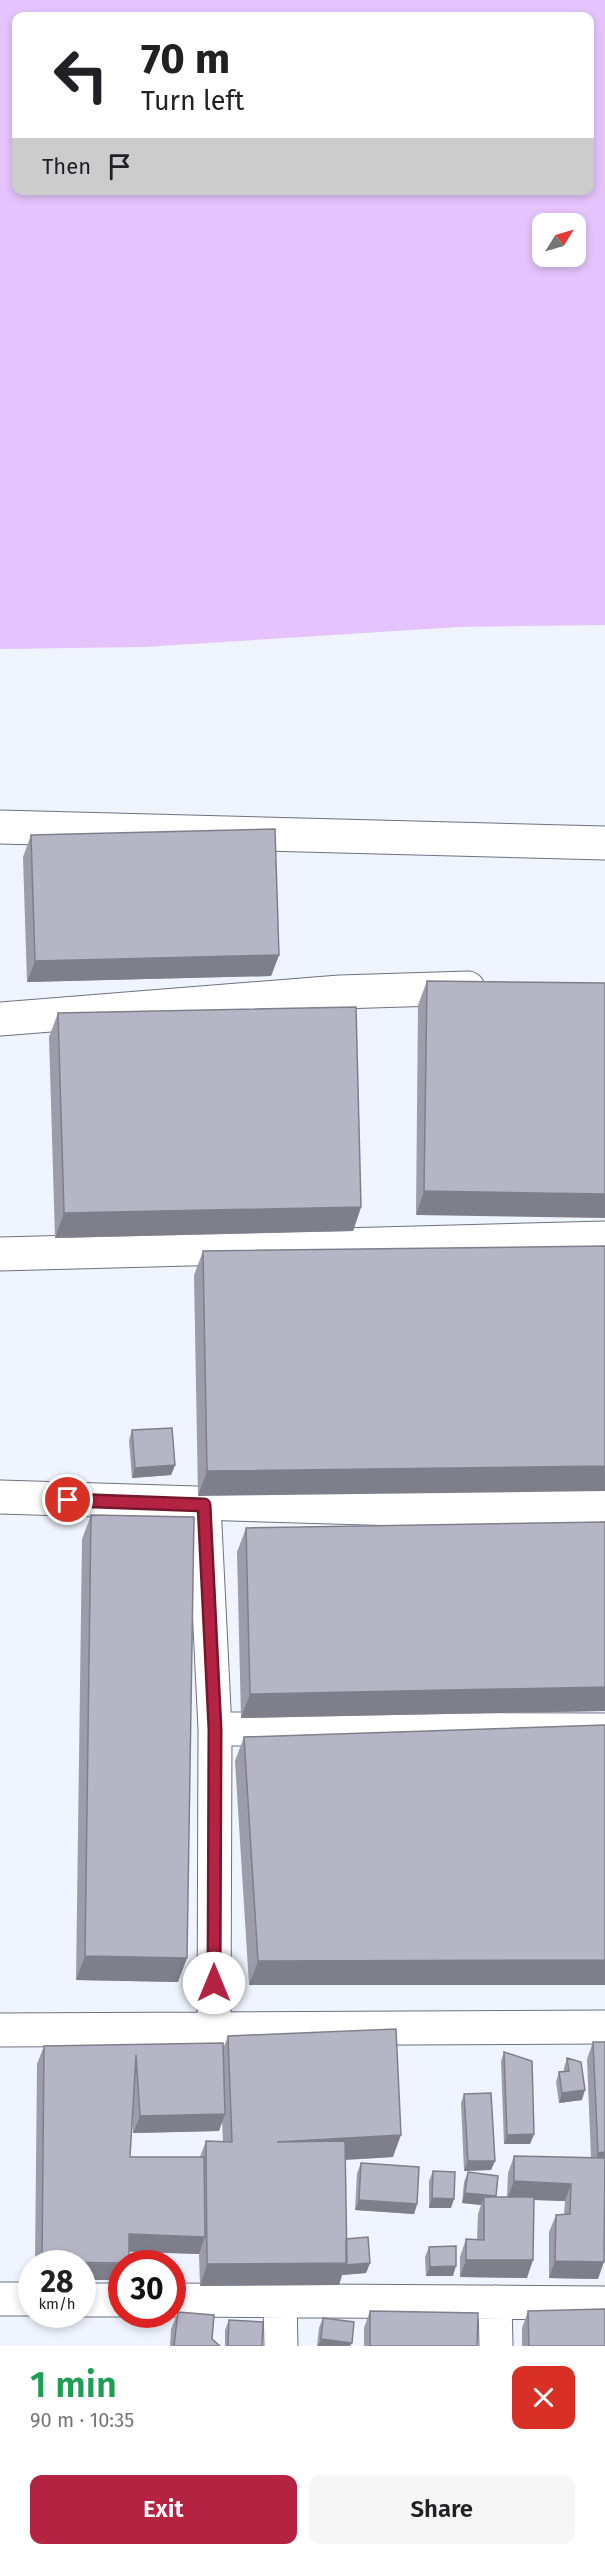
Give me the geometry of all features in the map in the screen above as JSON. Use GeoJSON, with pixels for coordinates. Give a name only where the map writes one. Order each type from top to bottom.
{"type":"FeatureCollection","features":[{"type":"Feature","properties":{"kind":"street"},"geometry":{"type":"LineString","coordinates":[[0,827],[605,843]]}},
{"type":"Feature","properties":{"kind":"street"},"geometry":{"type":"LineString","coordinates":[[0,1019],[340,992],[495,987]]}},
{"type":"Feature","properties":{"kind":"street"},"geometry":{"type":"LineString","coordinates":[[0,1254],[605,1238]]}},
{"type":"Feature","properties":{"kind":"street"},"geometry":{"type":"LineString","coordinates":[[0,1497],[204,1505],[400,1509],[605,1506]]}},
{"type":"Feature","properties":{"kind":"street"},"geometry":{"type":"LineString","coordinates":[[204,1505],[215,1729],[214,2029]]}},
{"type":"Feature","properties":{"kind":"street"},"geometry":{"type":"LineString","coordinates":[[215,1729],[605,1730]]}},
{"type":"Feature","properties":{"kind":"street"},"geometry":{"type":"LineString","coordinates":[[0,2030],[605,2027]]}},
{"type":"Feature","properties":{"kind":"street"},"geometry":{"type":"LineString","coordinates":[[0,2299],[18,2299]]}},
{"type":"Feature","properties":{"kind":"street"},"geometry":{"type":"LineString","coordinates":[[186,2300],[605,2303]]}},
{"type":"Feature","properties":{"kind":"street"},"geometry":{"type":"LineString","coordinates":[[280,2301],[281,2346]]}},
{"type":"Feature","properties":{"kind":"street"},"geometry":{"type":"LineString","coordinates":[[495,2302],[496,2346]]}},
{"type":"Feature","properties":{"kind":"shaded area"},"geometry":{"type":"Polygon","coordinates":[[[0,0],[605,0],[605,625],[459,627],[144,647],[0,649],[0,0]]]}},
{"type":"Feature","properties":{"kind":"building"},"geometry":{"type":"Polygon","coordinates":[[[275,829],[279,955],[35,961],[31,835],[275,829]]]}},
{"type":"Feature","properties":{"kind":"building"},"geometry":{"type":"Polygon","coordinates":[[[427,981],[605,983],[605,1194],[424,1191],[427,981]]]}},
{"type":"Feature","properties":{"kind":"building"},"geometry":{"type":"Polygon","coordinates":[[[356,1007],[361,1207],[64,1213],[58,1013],[356,1007]]]}},
{"type":"Feature","properties":{"kind":"building"},"geometry":{"type":"Polygon","coordinates":[[[605,1246],[605,1466],[207,1471],[203,1251],[605,1246]]]}},
{"type":"Feature","properties":{"kind":"building"},"geometry":{"type":"Polygon","coordinates":[[[172,1428],[175,1465],[135,1468],[132,1430],[172,1428]]]}},
{"type":"Feature","properties":{"kind":"building"},"geometry":{"type":"Polygon","coordinates":[[[91,1515],[194,1517],[187,1958],[85,1956],[91,1515]]]}},
{"type":"Feature","properties":{"kind":"building"},"geometry":{"type":"Polygon","coordinates":[[[605,1522],[605,1687],[250,1694],[246,1528],[605,1522]]]}},
{"type":"Feature","properties":{"kind":"building"},"geometry":{"type":"Polygon","coordinates":[[[605,1725],[605,1960],[258,1961],[244,1737],[605,1725]]]}},
{"type":"Feature","properties":{"kind":"building"},"geometry":{"type":"Polygon","coordinates":[[[396,2029],[401,2135],[277,2142],[345,2141],[347,2263],[207,2264],[206,2141],[232,2142],[228,2036],[396,2029]]]}},
{"type":"Feature","properties":{"kind":"building"},"geometry":{"type":"Polygon","coordinates":[[[593,2042],[605,2042],[605,2152],[598,2153],[593,2042]]]}},
{"type":"Feature","properties":{"kind":"building"},"geometry":{"type":"Polygon","coordinates":[[[223,2043],[225,2114],[140,2116],[136,2055],[130,2157],[204,2157],[205,2237],[129,2234],[129,2250],[108,2250],[108,2263],[96,2263],[96,2250],[42,2250],[44,2046],[223,2043]]]}},
{"type":"Feature","properties":{"kind":"building"},"geometry":{"type":"Polygon","coordinates":[[[504,2052],[532,2061],[534,2134],[507,2135],[504,2052]]]}},
{"type":"Feature","properties":{"kind":"building"},"geometry":{"type":"Polygon","coordinates":[[[567,2058],[581,2062],[585,2090],[562,2093],[559,2072],[569,2071],[567,2058]]]}},
{"type":"Feature","properties":{"kind":"building"},"geometry":{"type":"Polygon","coordinates":[[[491,2093],[495,2161],[468,2161],[464,2094],[491,2093]]]}},
{"type":"Feature","properties":{"kind":"building"},"geometry":{"type":"Polygon","coordinates":[[[514,2156],[605,2158],[604,2262],[555,2261],[556,2215],[570,2214],[571,2184],[514,2181],[514,2156]]]}},
{"type":"Feature","properties":{"kind":"building"},"geometry":{"type":"Polygon","coordinates":[[[361,2163],[419,2167],[417,2204],[359,2200],[361,2163]]]}},
{"type":"Feature","properties":{"kind":"building"},"geometry":{"type":"Polygon","coordinates":[[[433,2171],[455,2172],[454,2199],[432,2198],[433,2171]]]}},
{"type":"Feature","properties":{"kind":"building"},"geometry":{"type":"Polygon","coordinates":[[[468,2172],[498,2176],[496,2196],[465,2193],[468,2172]]]}},
{"type":"Feature","properties":{"kind":"building"},"geometry":{"type":"Polygon","coordinates":[[[484,2197],[534,2197],[533,2260],[466,2260],[466,2239],[484,2240],[484,2197]]]}},
{"type":"Feature","properties":{"kind":"building"},"geometry":{"type":"Polygon","coordinates":[[[368,2237],[370,2263],[346,2265],[346,2239],[368,2237]]]}},
{"type":"Feature","properties":{"kind":"building"},"geometry":{"type":"Polygon","coordinates":[[[456,2246],[456,2266],[430,2267],[429,2247],[456,2246]]]}},
{"type":"Feature","properties":{"kind":"building"},"geometry":{"type":"Polygon","coordinates":[[[605,2309],[605,2346],[529,2346],[528,2311],[605,2309]]]}},
{"type":"Feature","properties":{"kind":"building"},"geometry":{"type":"Polygon","coordinates":[[[370,2311],[478,2313],[477,2346],[370,2346],[370,2311]]]}},
{"type":"Feature","properties":{"kind":"building"},"geometry":{"type":"Polygon","coordinates":[[[186,2313],[214,2315],[212,2339],[220,2346],[174,2346],[176,2328],[186,2328],[186,2313]]]}},
{"type":"Feature","properties":{"kind":"building"},"geometry":{"type":"Polygon","coordinates":[[[323,2318],[354,2322],[352,2343],[321,2339],[323,2318]]]}},
{"type":"Feature","properties":{"kind":"building"},"geometry":{"type":"Polygon","coordinates":[[[229,2320],[263,2322],[262,2346],[228,2346],[229,2320]]]}},
{"type":"Feature","properties":{"kind":"route"},"geometry":{"type":"LineString","coordinates":[[68,1500],[204,1505],[215,1729],[214,1983]]}}]}
